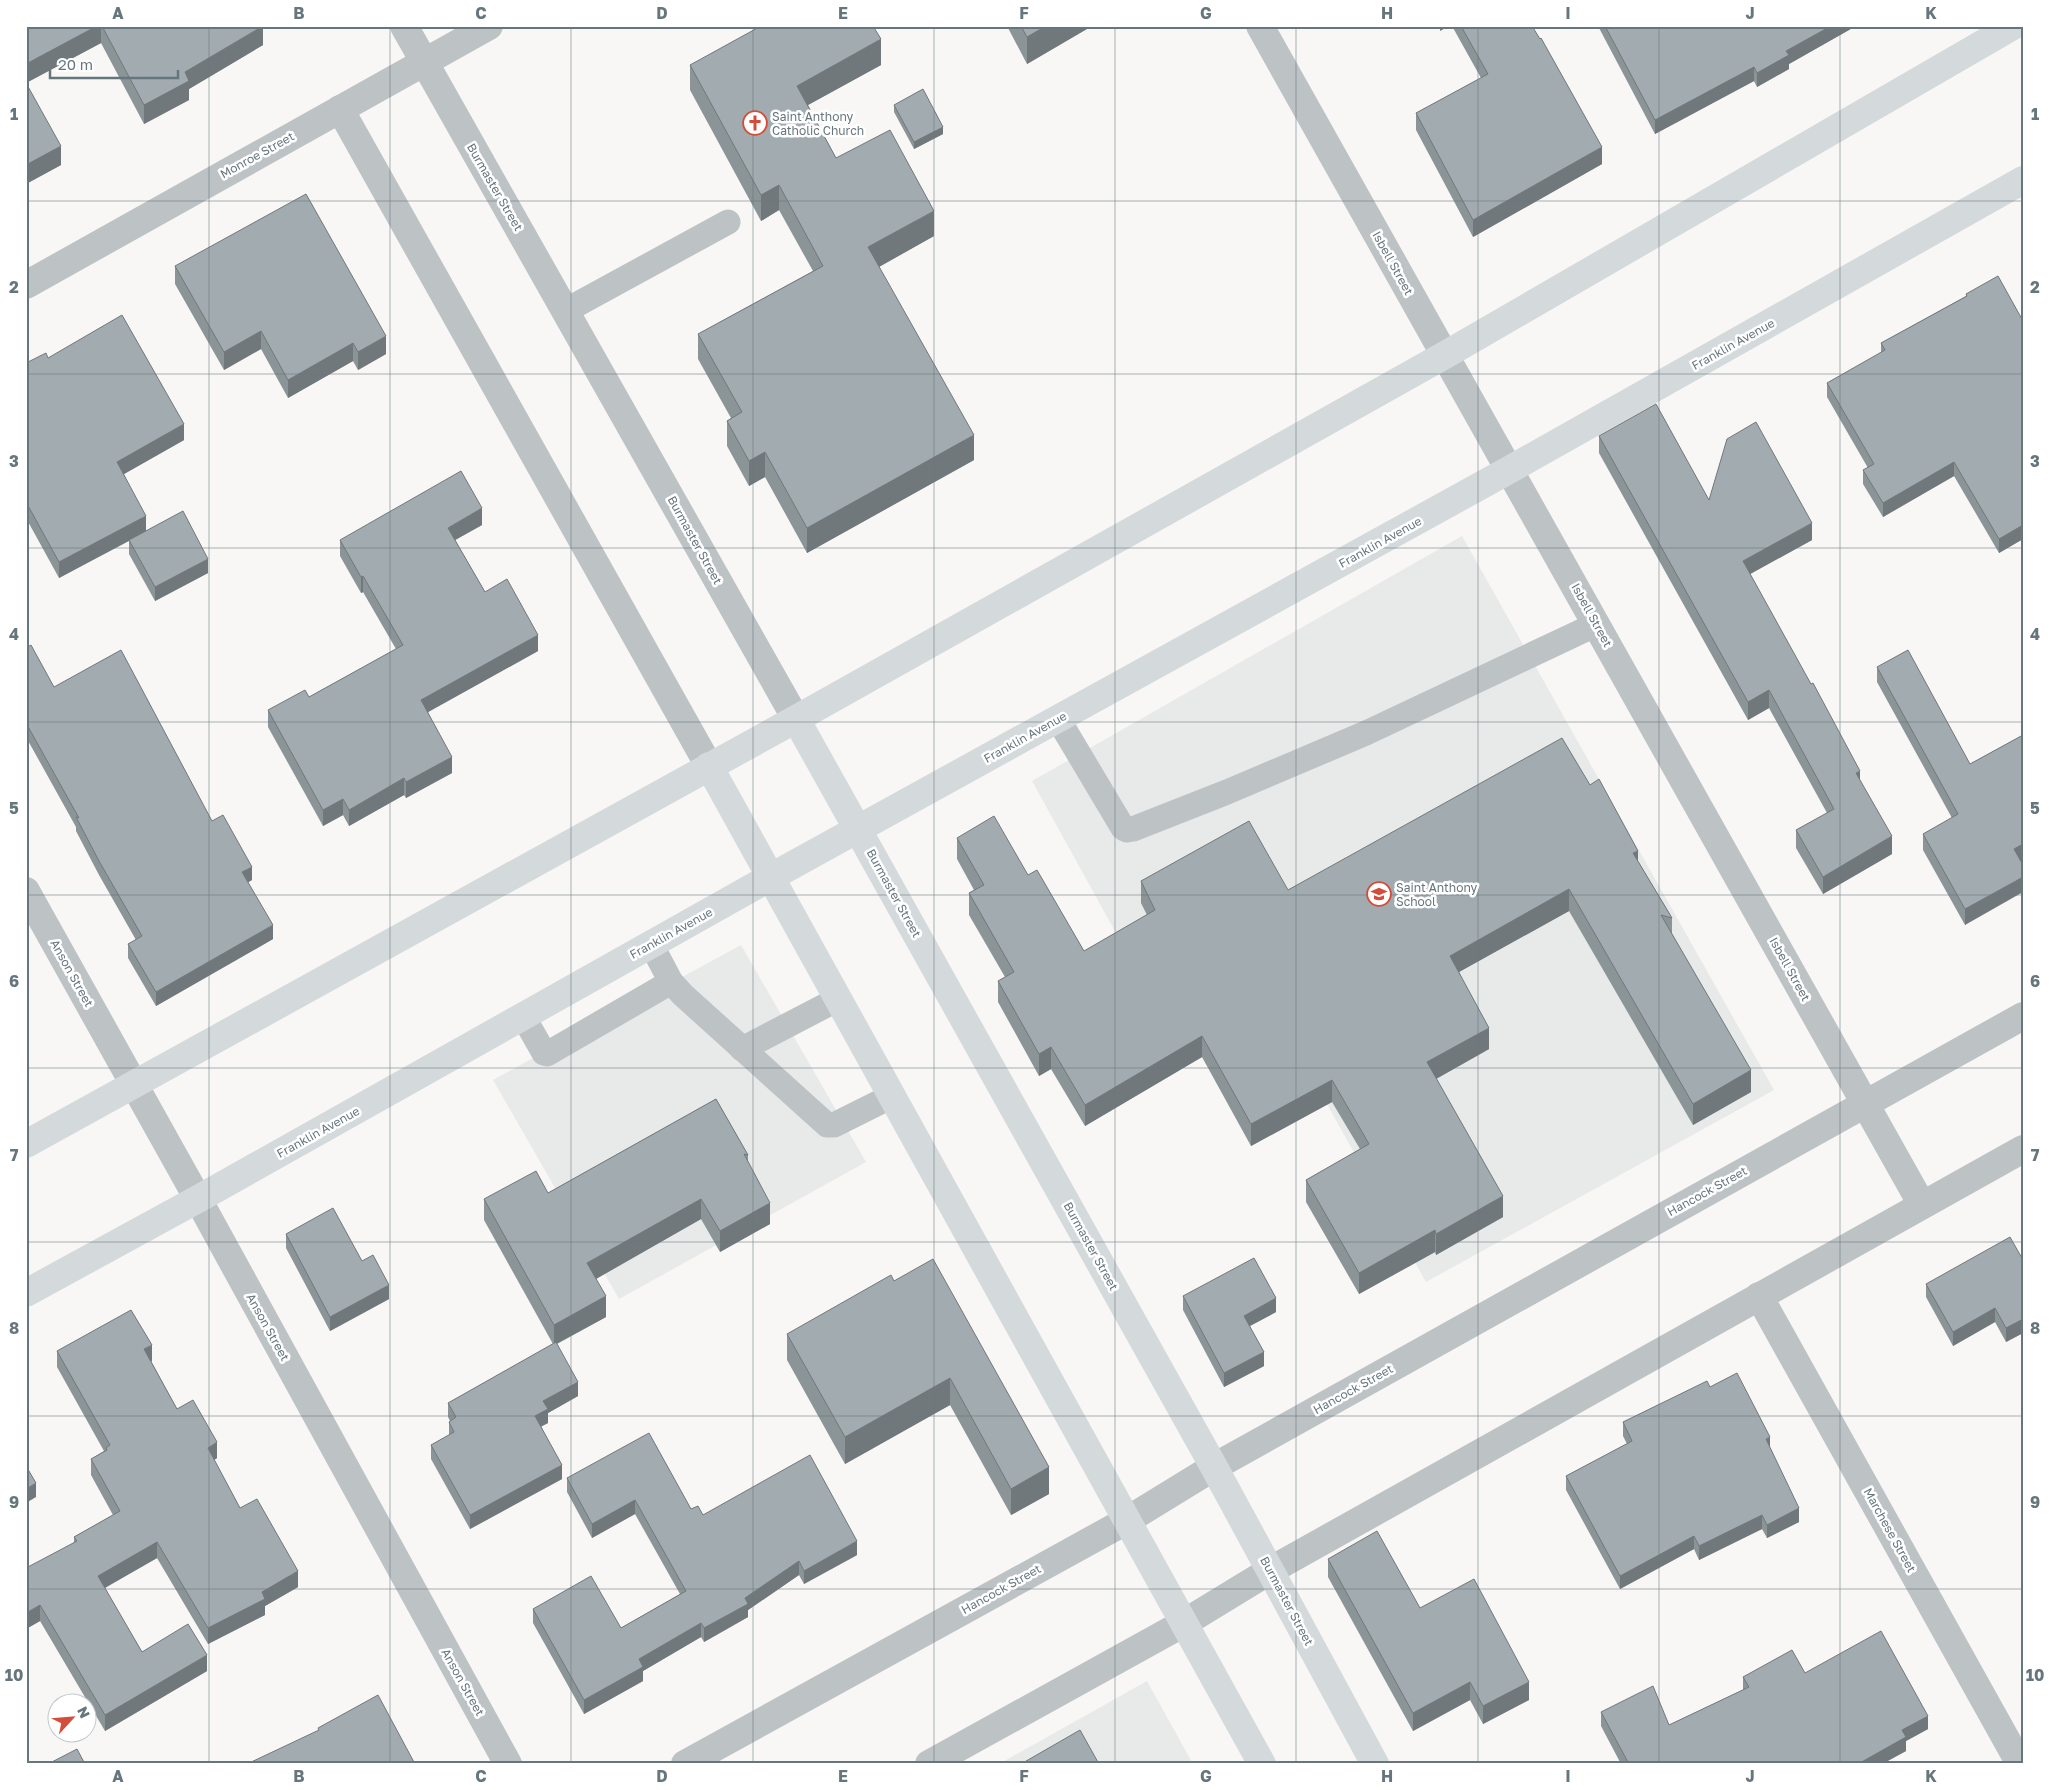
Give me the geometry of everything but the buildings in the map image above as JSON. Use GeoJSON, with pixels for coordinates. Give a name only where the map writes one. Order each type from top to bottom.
{"type":"FeatureCollection","features":[{"type":"Feature","properties":{"kind":"main road"},"geometry":{"type":"LineString","coordinates":[[26,1144],[796,719],[1445,355],[2013,26]]}},
{"type":"Feature","properties":{"kind":"main road","name":"Franklin Avenue"},"geometry":{"type":"LineString","coordinates":[[26,1293],[198,1199],[771,877],[1509,470],[2023,180]]}},
{"type":"Feature","properties":{"kind":"main road","name":"Burmaster Street"},"geometry":{"type":"LineString","coordinates":[[796,719],[1214,1467],[1376,1764]]}},
{"type":"Feature","properties":{"kind":"main road"},"geometry":{"type":"LineString","coordinates":[[709,766],[1262,1764]]}},
{"type":"Feature","properties":{"kind":"street","name":"Burmaster Street"},"geometry":{"type":"LineString","coordinates":[[404,26],[796,719]]}},
{"type":"Feature","properties":{"kind":"street","name":"Monroe Street"},"geometry":{"type":"LineString","coordinates":[[26,285],[489,26]]}},
{"type":"Feature","properties":{"kind":"street","name":"Isbell Street"},"geometry":{"type":"LineString","coordinates":[[1260,26],[1922,1205]]}},
{"type":"Feature","properties":{"kind":"street"},"geometry":{"type":"LineString","coordinates":[[340,109],[709,766]]}},
{"type":"Feature","properties":{"kind":"street","name":"Anson Street"},"geometry":{"type":"LineString","coordinates":[[26,891],[198,1199],[508,1764]]}},
{"type":"Feature","properties":{"kind":"street","name":"Hancock Street"},"geometry":{"type":"LineString","coordinates":[[685,1764],[1126,1520],[1214,1467],[2023,1016]]}},
{"type":"Feature","properties":{"kind":"street"},"geometry":{"type":"LineString","coordinates":[[928,1764],[1184,1623],[1271,1570],[2023,1149]]}},
{"type":"Feature","properties":{"kind":"street","name":"Marchese Street"},"geometry":{"type":"LineString","coordinates":[[1759,1296],[2009,1760]]}},
{"type":"Feature","properties":{"kind":"lane"},"geometry":{"type":"LineString","coordinates":[[565,310],[728,222]]}},
{"type":"Feature","properties":{"kind":"lane"},"geometry":{"type":"LineString","coordinates":[[1058,719],[1123,828],[1133,830],[1366,733],[1597,624]]}},
{"type":"Feature","properties":{"kind":"lane"},"geometry":{"type":"LineString","coordinates":[[651,944],[671,982],[827,1125],[834,1125],[892,1096]]}},
{"type":"Feature","properties":{"kind":"lane"},"geometry":{"type":"LineString","coordinates":[[523,1016],[544,1053],[547,1054],[671,982]]}},
{"type":"Feature","properties":{"kind":"lane"},"geometry":{"type":"LineString","coordinates":[[742,1049],[838,999]]}},
{"type":"Feature","properties":{"kind":"shaded area","name":"Saint Anthony School"},"geometry":{"type":"Polygon","coordinates":[[[1462,536],[1774,1090],[1426,1282],[1273,1007],[1184,1056],[1032,781],[1462,536]]]}},
{"type":"Feature","properties":{"kind":"shaded area"},"geometry":{"type":"Polygon","coordinates":[[[741,945],[866,1162],[619,1299],[493,1080],[741,945]]]}},
{"type":"Feature","properties":{"kind":"shaded area"},"geometry":{"type":"Polygon","coordinates":[[[1147,1681],[1193,1764],[999,1764],[1147,1681]]]}},
{"type":"Feature","properties":{"kind":"place","name":"Saint Anthony Catholic Church"},"geometry":{"type":"Point","coordinates":[755,123]}},
{"type":"Feature","properties":{"kind":"place","name":"Saint Anthony School"},"geometry":{"type":"Point","coordinates":[1379,894]}}]}
